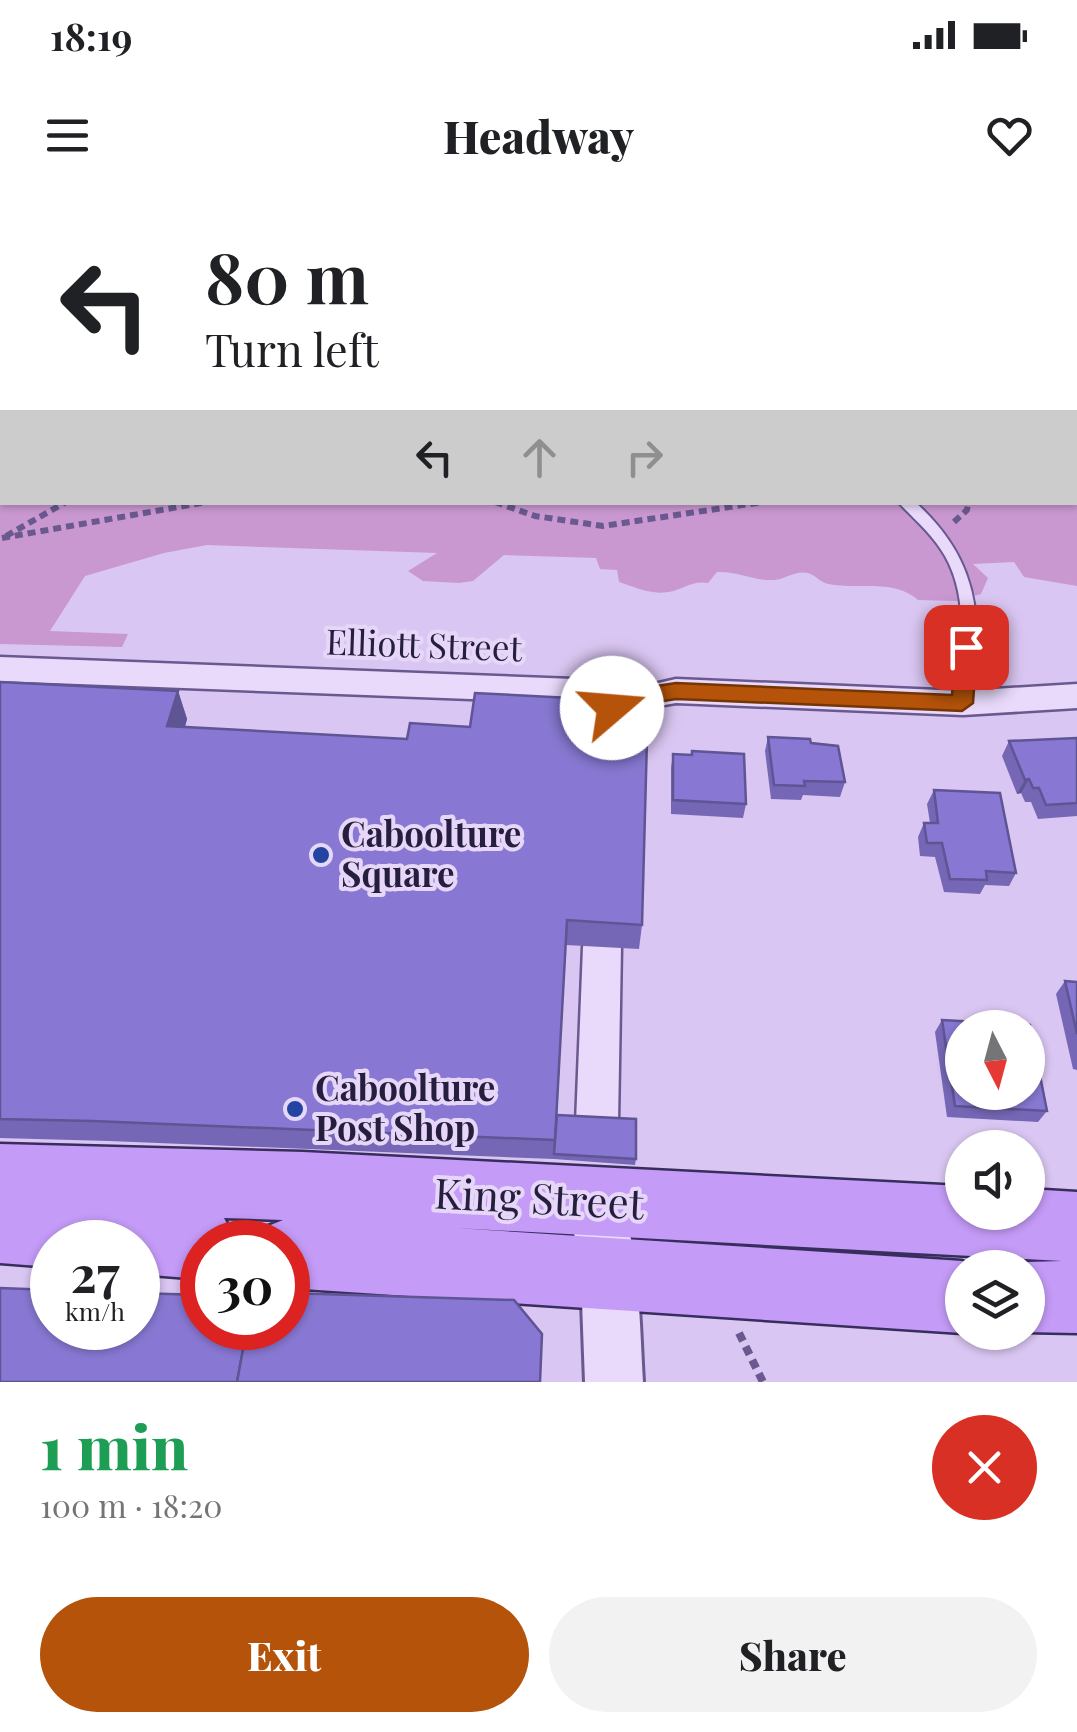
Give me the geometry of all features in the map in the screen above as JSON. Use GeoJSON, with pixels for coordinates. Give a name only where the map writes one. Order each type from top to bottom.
{"type":"FeatureCollection","features":[{"type":"Feature","properties":{"kind":"main road","name":"King Street"},"geometry":{"type":"LineString","coordinates":[[0,1178],[303,1186],[596,1162],[1077,1227]]}},
{"type":"Feature","properties":{"kind":"main road"},"geometry":{"type":"LineString","coordinates":[[0,1228],[180,1242]]}},
{"type":"Feature","properties":{"kind":"main road","name":"King Street"},"geometry":{"type":"LineString","coordinates":[[310,1255],[945,1296]]}},
{"type":"Feature","properties":{"kind":"main road"},"geometry":{"type":"LineString","coordinates":[[1045,1298],[1077,1298]]}},
{"type":"Feature","properties":{"kind":"street","name":"Elliott Street"},"geometry":{"type":"LineString","coordinates":[[0,670],[589,692],[614,718],[643,696],[676,691],[962,703],[1077,696]]}},
{"type":"Feature","properties":{"kind":"street"},"geometry":{"type":"LineString","coordinates":[[602,947],[596,1162],[609,1275],[614,1382]]}},
{"type":"Feature","properties":{"kind":"lane"},"geometry":{"type":"LineString","coordinates":[[910,505],[952,550],[968,589],[962,703]]}},
{"type":"Feature","properties":{"kind":"path"},"geometry":{"type":"LineString","coordinates":[[1,538],[61,505]]}},
{"type":"Feature","properties":{"kind":"path"},"geometry":{"type":"LineString","coordinates":[[1,538],[190,505]]}},
{"type":"Feature","properties":{"kind":"path"},"geometry":{"type":"LineString","coordinates":[[503,505],[534,516],[603,526],[744,505]]}},
{"type":"Feature","properties":{"kind":"path"},"geometry":{"type":"LineString","coordinates":[[732,1318],[763,1382]]}},
{"type":"Feature","properties":{"kind":"shaded area"},"geometry":{"type":"Polygon","coordinates":[[[0,505],[1077,505],[1077,586],[1024,577],[1014,562],[973,564],[988,578],[981,594],[956,601],[918,600],[887,587],[828,584],[803,572],[771,580],[717,572],[708,583],[655,592],[619,582],[617,570],[600,569],[596,558],[504,555],[473,581],[423,581],[408,571],[437,553],[207,545],[85,576],[50,631],[128,634],[122,647],[0,644],[0,505]]]}},
{"type":"Feature","properties":{"kind":"building","name":"Caboolture Square"},"geometry":{"type":"Polygon","coordinates":[[[0,682],[178,691],[167,726],[407,739],[410,723],[470,727],[475,693],[648,702],[642,925],[567,920],[555,1140],[0,1119],[0,682]]]}},
{"type":"Feature","properties":{"kind":"building"},"geometry":{"type":"Polygon","coordinates":[[[768,737],[810,739],[811,743],[838,746],[845,782],[774,785],[768,737]]]}},
{"type":"Feature","properties":{"kind":"building"},"geometry":{"type":"Polygon","coordinates":[[[1077,738],[1077,803],[1046,805],[1039,788],[1025,780],[1009,741],[1077,738]]]}},
{"type":"Feature","properties":{"kind":"building"},"geometry":{"type":"Polygon","coordinates":[[[692,751],[744,754],[746,804],[673,800],[673,754],[692,755],[692,751]]]}},
{"type":"Feature","properties":{"kind":"building"},"geometry":{"type":"Polygon","coordinates":[[[934,790],[1000,793],[1016,873],[986,871],[987,880],[950,879],[942,843],[927,843],[924,823],[938,823],[934,790]]]}},
{"type":"Feature","properties":{"kind":"building"},"geometry":{"type":"Polygon","coordinates":[[[1065,981],[1077,982],[1077,1034],[1065,981]]]}},
{"type":"Feature","properties":{"kind":"building"},"geometry":{"type":"Polygon","coordinates":[[[557,1115],[636,1119],[636,1159],[554,1154],[557,1115]]]}},
{"type":"Feature","properties":{"kind":"building"},"geometry":{"type":"Polygon","coordinates":[[[0,1288],[30,1289],[30,1350],[160,1350],[160,1294],[180,1294],[180,1350],[243,1350],[237,1382],[0,1382],[0,1288]]]}},
{"type":"Feature","properties":{"kind":"building"},"geometry":{"type":"Polygon","coordinates":[[[310,1294],[514,1300],[542,1334],[540,1382],[237,1382],[243,1350],[310,1350],[310,1294]]]}},
{"type":"Feature","properties":{"kind":"place","name":"Caboolture Square"},"geometry":{"type":"Point","coordinates":[321,855]}},
{"type":"Feature","properties":{"kind":"place","name":"Caboolture Post Shop"},"geometry":{"type":"Point","coordinates":[295,1109]}},
{"type":"Feature","properties":{"kind":"route"},"geometry":{"type":"LineString","coordinates":[[612,708],[643,696],[676,691],[962,703],[966,647]]}}]}
